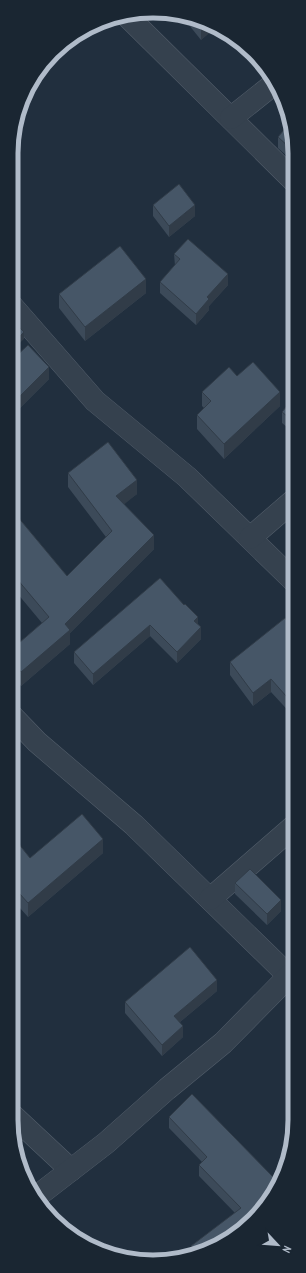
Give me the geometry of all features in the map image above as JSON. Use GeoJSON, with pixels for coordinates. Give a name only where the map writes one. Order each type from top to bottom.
{"type":"FeatureCollection","features":[{"type":"Feature","properties":{"kind":"street"},"geometry":{"type":"LineString","coordinates":[[131,20],[288,175]]}},
{"type":"Feature","properties":{"kind":"street"},"geometry":{"type":"LineString","coordinates":[[230,118],[270,87]]}},
{"type":"Feature","properties":{"kind":"street"},"geometry":{"type":"LineString","coordinates":[[18,313],[95,401],[187,476],[288,575]]}},
{"type":"Feature","properties":{"kind":"street"},"geometry":{"type":"LineString","coordinates":[[250,538],[288,505]]}},
{"type":"Feature","properties":{"kind":"street"},"geometry":{"type":"LineString","coordinates":[[18,722],[37,742],[134,825],[288,976]]}},
{"type":"Feature","properties":{"kind":"street"},"geometry":{"type":"LineString","coordinates":[[210,899],[288,831]]}},
{"type":"Feature","properties":{"kind":"street"},"geometry":{"type":"LineString","coordinates":[[40,1194],[106,1143],[166,1089],[223,1043],[288,982]]}},
{"type":"Feature","properties":{"kind":"street"},"geometry":{"type":"LineString","coordinates":[[18,1121],[71,1170]]}},
{"type":"Feature","properties":{"kind":"building"},"geometry":{"type":"Polygon","coordinates":[[[285,128],[288,146],[278,137],[285,128]]]}},
{"type":"Feature","properties":{"kind":"building"},"geometry":{"type":"Polygon","coordinates":[[[179,184],[195,205],[169,226],[153,205],[179,184]]]}},
{"type":"Feature","properties":{"kind":"building"},"geometry":{"type":"Polygon","coordinates":[[[188,239],[228,274],[207,297],[209,299],[196,314],[160,282],[180,259],[174,254],[188,239]]]}},
{"type":"Feature","properties":{"kind":"building"},"geometry":{"type":"Polygon","coordinates":[[[120,246],[146,279],[85,327],[59,294],[120,246]]]}},
{"type":"Feature","properties":{"kind":"building"},"geometry":{"type":"Polygon","coordinates":[[[18,326],[24,332],[18,338],[18,326]]]}},
{"type":"Feature","properties":{"kind":"building"},"geometry":{"type":"Polygon","coordinates":[[[28,345],[49,367],[18,398],[18,354],[28,345]]]}},
{"type":"Feature","properties":{"kind":"building"},"geometry":{"type":"Polygon","coordinates":[[[253,362],[280,392],[224,444],[197,415],[211,401],[202,392],[229,367],[237,376],[253,362]]]}},
{"type":"Feature","properties":{"kind":"building"},"geometry":{"type":"Polygon","coordinates":[[[288,405],[288,417],[282,412],[288,405]]]}},
{"type":"Feature","properties":{"kind":"building"},"geometry":{"type":"Polygon","coordinates":[[[108,442],[137,480],[116,496],[154,535],[65,624],[70,630],[21,672],[18,668],[18,644],[49,617],[18,580],[18,517],[67,576],[112,531],[68,473],[108,442]]]}},
{"type":"Feature","properties":{"kind":"building"},"geometry":{"type":"Polygon","coordinates":[[[160,578],[184,605],[185,604],[198,617],[194,621],[201,627],[177,652],[150,625],[93,674],[74,652],[160,578]]]}},
{"type":"Feature","properties":{"kind":"building"},"geometry":{"type":"Polygon","coordinates":[[[285,618],[288,622],[288,698],[271,679],[253,693],[230,662],[285,618]]]}},
{"type":"Feature","properties":{"kind":"building"},"geometry":{"type":"Polygon","coordinates":[[[82,814],[103,839],[28,903],[18,892],[18,843],[30,858],[82,814]]]}},
{"type":"Feature","properties":{"kind":"building"},"geometry":{"type":"Polygon","coordinates":[[[250,869],[281,900],[267,914],[235,883],[250,869]]]}},
{"type":"Feature","properties":{"kind":"building"},"geometry":{"type":"Polygon","coordinates":[[[190,947],[217,980],[174,1016],[183,1026],[162,1045],[125,1002],[190,947]]]}},
{"type":"Feature","properties":{"kind":"building"},"geometry":{"type":"Polygon","coordinates":[[[192,1094],[275,1179],[260,1202],[242,1221],[220,1237],[205,1245],[193,1249],[191,1246],[241,1208],[199,1165],[207,1157],[169,1117],[192,1094]]]}}]}
